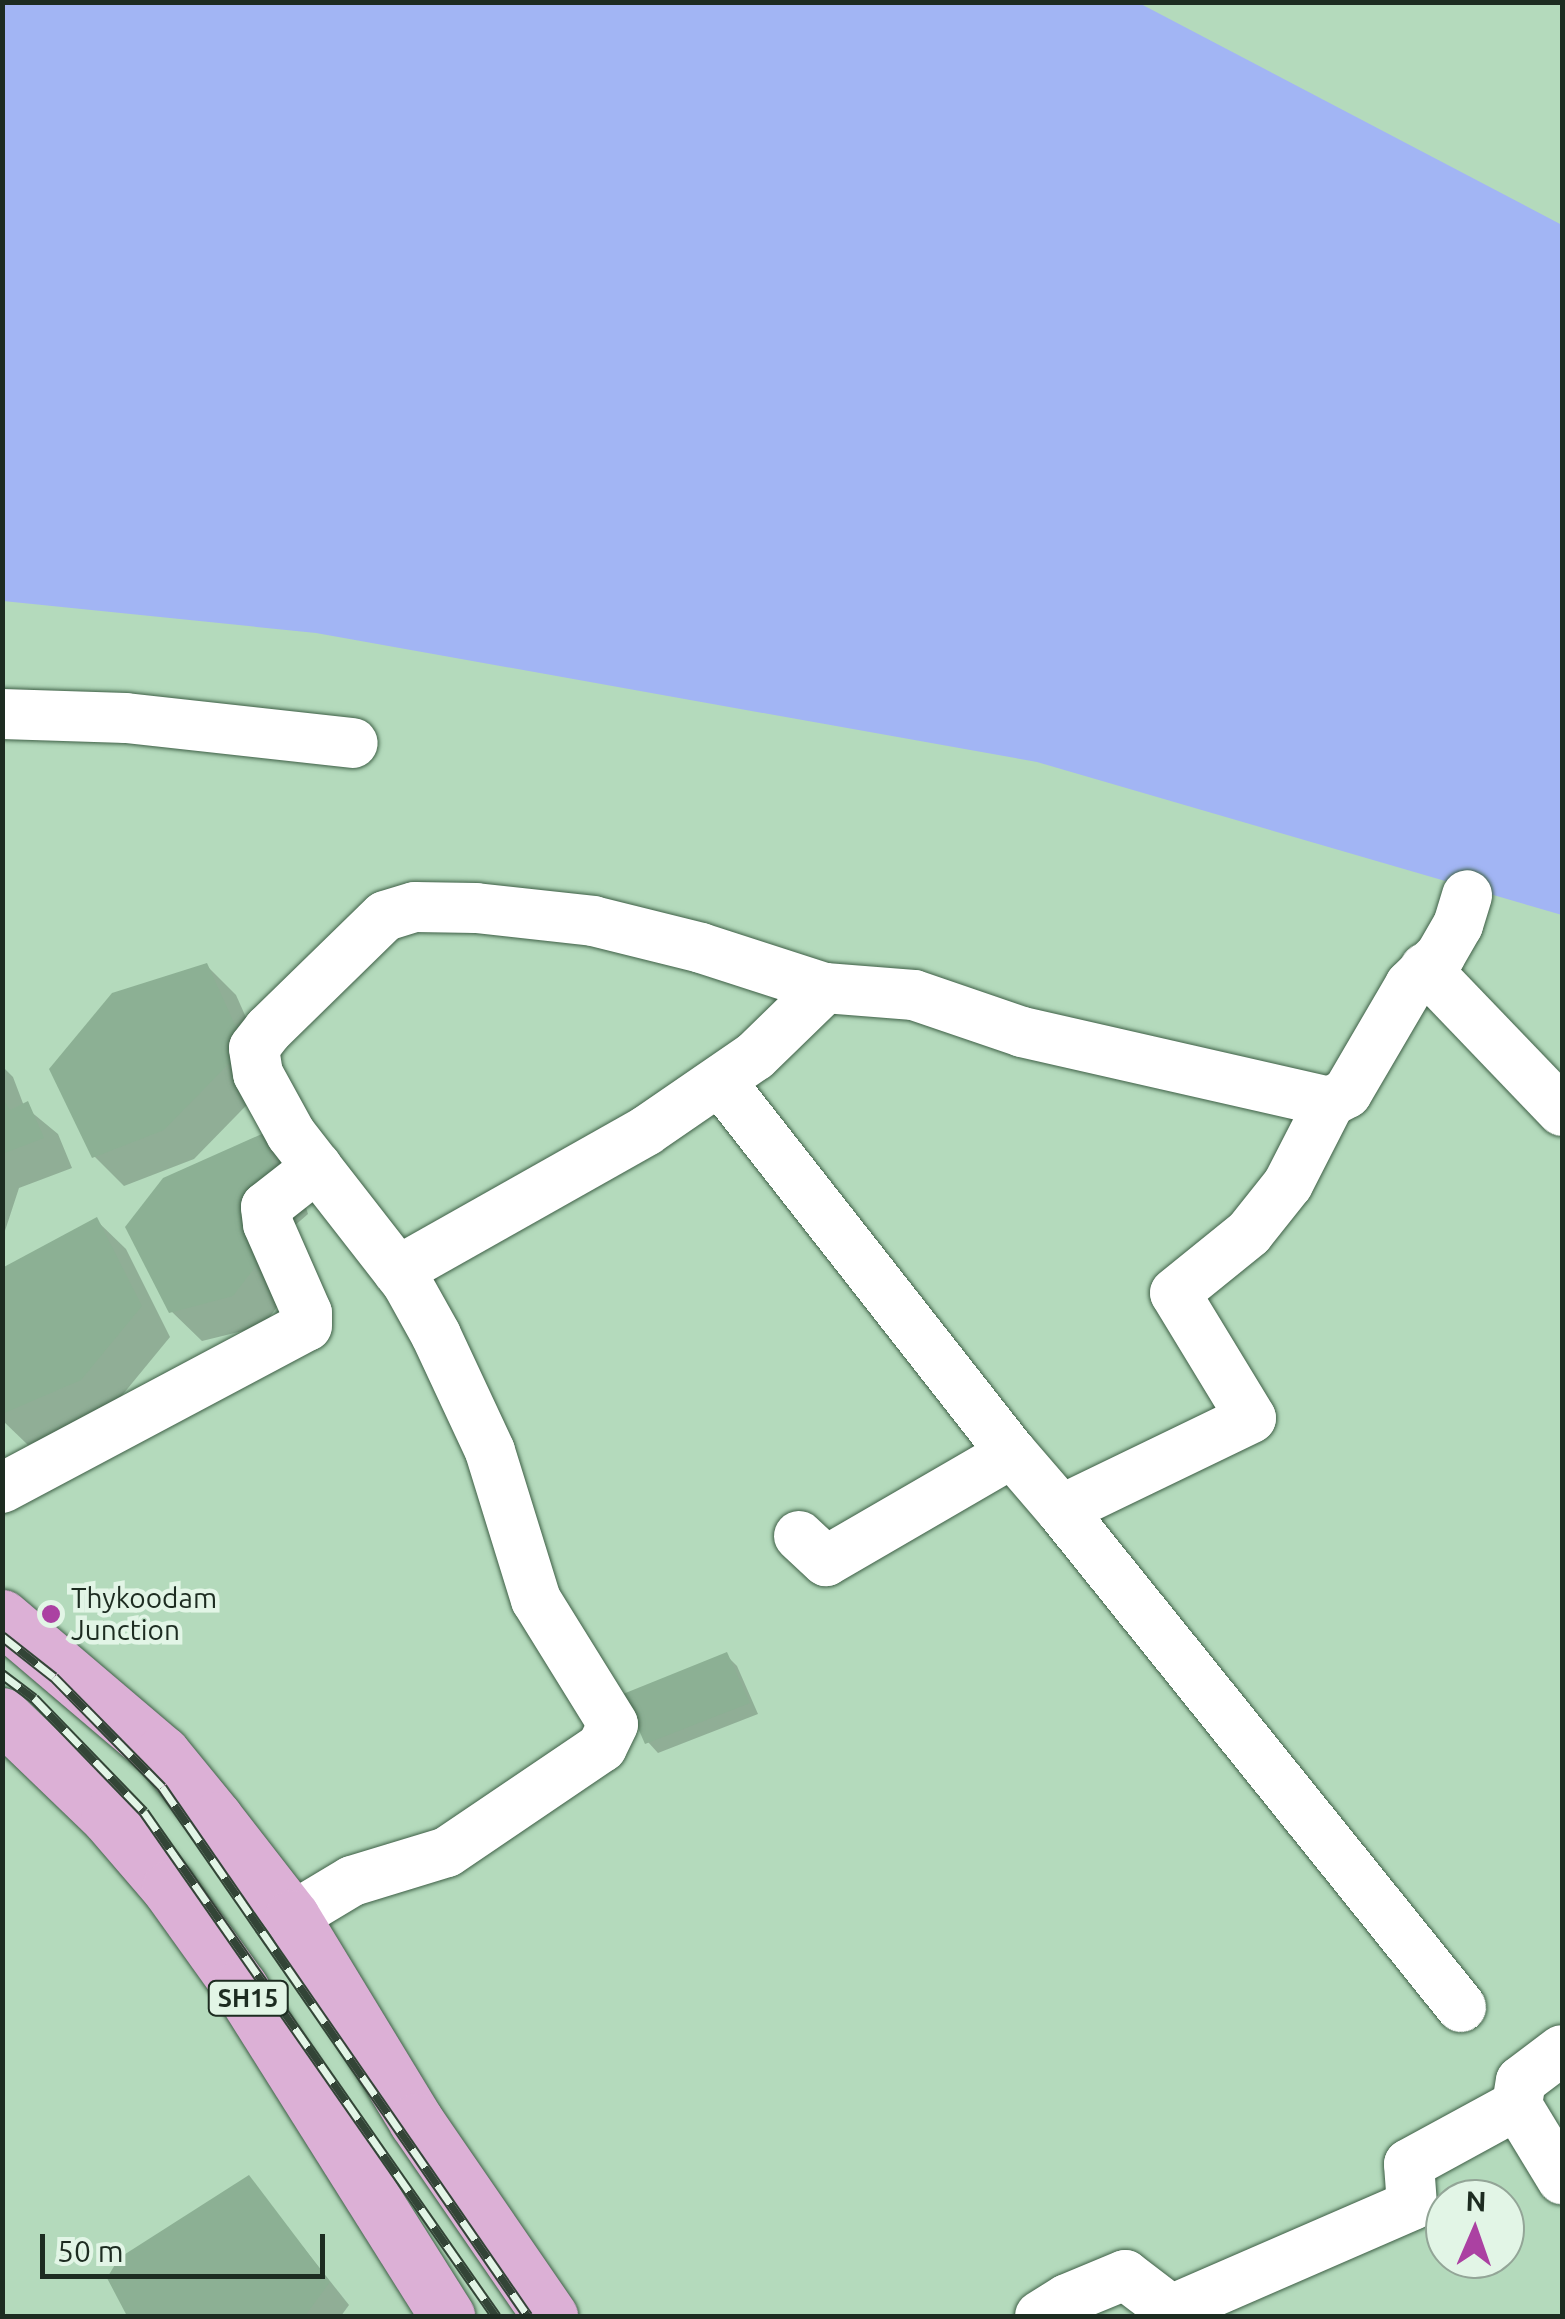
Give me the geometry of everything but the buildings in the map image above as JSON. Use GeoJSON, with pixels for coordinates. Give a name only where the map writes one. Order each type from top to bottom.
{"type":"FeatureCollection","features":[{"type":"Feature","properties":{"kind":"main road"},"geometry":{"type":"LineString","coordinates":[[2,1617],[162,1754],[292,1916],[456,2178],[550,2316]]}},
{"type":"Feature","properties":{"kind":"main road","name":"SH15"},"geometry":{"type":"LineString","coordinates":[[6,1723],[108,1817],[169,1888],[240,1987],[447,2316]]}},
{"type":"Feature","properties":{"kind":"main road"},"geometry":{"type":"LineString","coordinates":[[389,2219],[456,2178]]}},
{"type":"Feature","properties":{"kind":"street"},"geometry":{"type":"LineString","coordinates":[[2,714],[126,718],[353,743]]}},
{"type":"Feature","properties":{"kind":"street"},"geometry":{"type":"LineString","coordinates":[[1062,1510],[1251,1418],[1176,1293],[1249,1233],[1288,1184],[1330,1102],[1346,1093],[1410,985],[1440,956],[1458,926],[1468,895]]}},
{"type":"Feature","properties":{"kind":"street"},"geometry":{"type":"LineString","coordinates":[[292,1916],[352,1881],[448,1852],[602,1747],[614,1724],[536,1600],[471,1403],[398,1271],[291,1134],[258,1074],[254,1048],[268,1030],[385,916],[415,907],[476,908],[593,921],[701,948],[825,988],[914,995],[1022,1032],[1330,1102]]}},
{"type":"Feature","properties":{"kind":"street"},"geometry":{"type":"LineString","coordinates":[[1425,968],[1562,1110]]}},
{"type":"Feature","properties":{"kind":"street"},"geometry":{"type":"LineString","coordinates":[[398,1271],[646,1132],[769,1044],[825,988]]}},
{"type":"Feature","properties":{"kind":"street"},"geometry":{"type":"LineString","coordinates":[[720,1081],[1012,1453],[1062,1510],[1460,2007]]}},
{"type":"Feature","properties":{"kind":"street"},"geometry":{"type":"LineString","coordinates":[[2,1488],[307,1326],[307,1313],[268,1224],[266,1207],[316,1167]]}},
{"type":"Feature","properties":{"kind":"street"},"geometry":{"type":"LineString","coordinates":[[799,1536],[826,1561],[1012,1453]]}},
{"type":"Feature","properties":{"kind":"street"},"geometry":{"type":"LineString","coordinates":[[1562,2050],[1521,2081],[1517,2105],[1562,2180]]}},
{"type":"Feature","properties":{"kind":"street"},"geometry":{"type":"LineString","coordinates":[[1040,2316],[1067,2299],[1126,2275],[1171,2310],[1412,2205],[1409,2164],[1517,2105]]}},
{"type":"Feature","properties":{"kind":"water"},"geometry":{"type":"Polygon","coordinates":[[[2,3],[1139,3],[1562,225],[1562,915],[1037,762],[316,633],[3,601],[2,3]]]}},
{"type":"Feature","properties":{"kind":"railway"},"geometry":{"type":"LineString","coordinates":[[2,1636],[54,1677],[162,1787],[528,2316]]}},
{"type":"Feature","properties":{"kind":"railway"},"geometry":{"type":"LineString","coordinates":[[2,1674],[34,1698],[144,1812],[496,2316]]}},
{"type":"Feature","properties":{"kind":"place","name":"Thykoodam Junction"},"geometry":{"type":"Point","coordinates":[51,1614]}}]}
